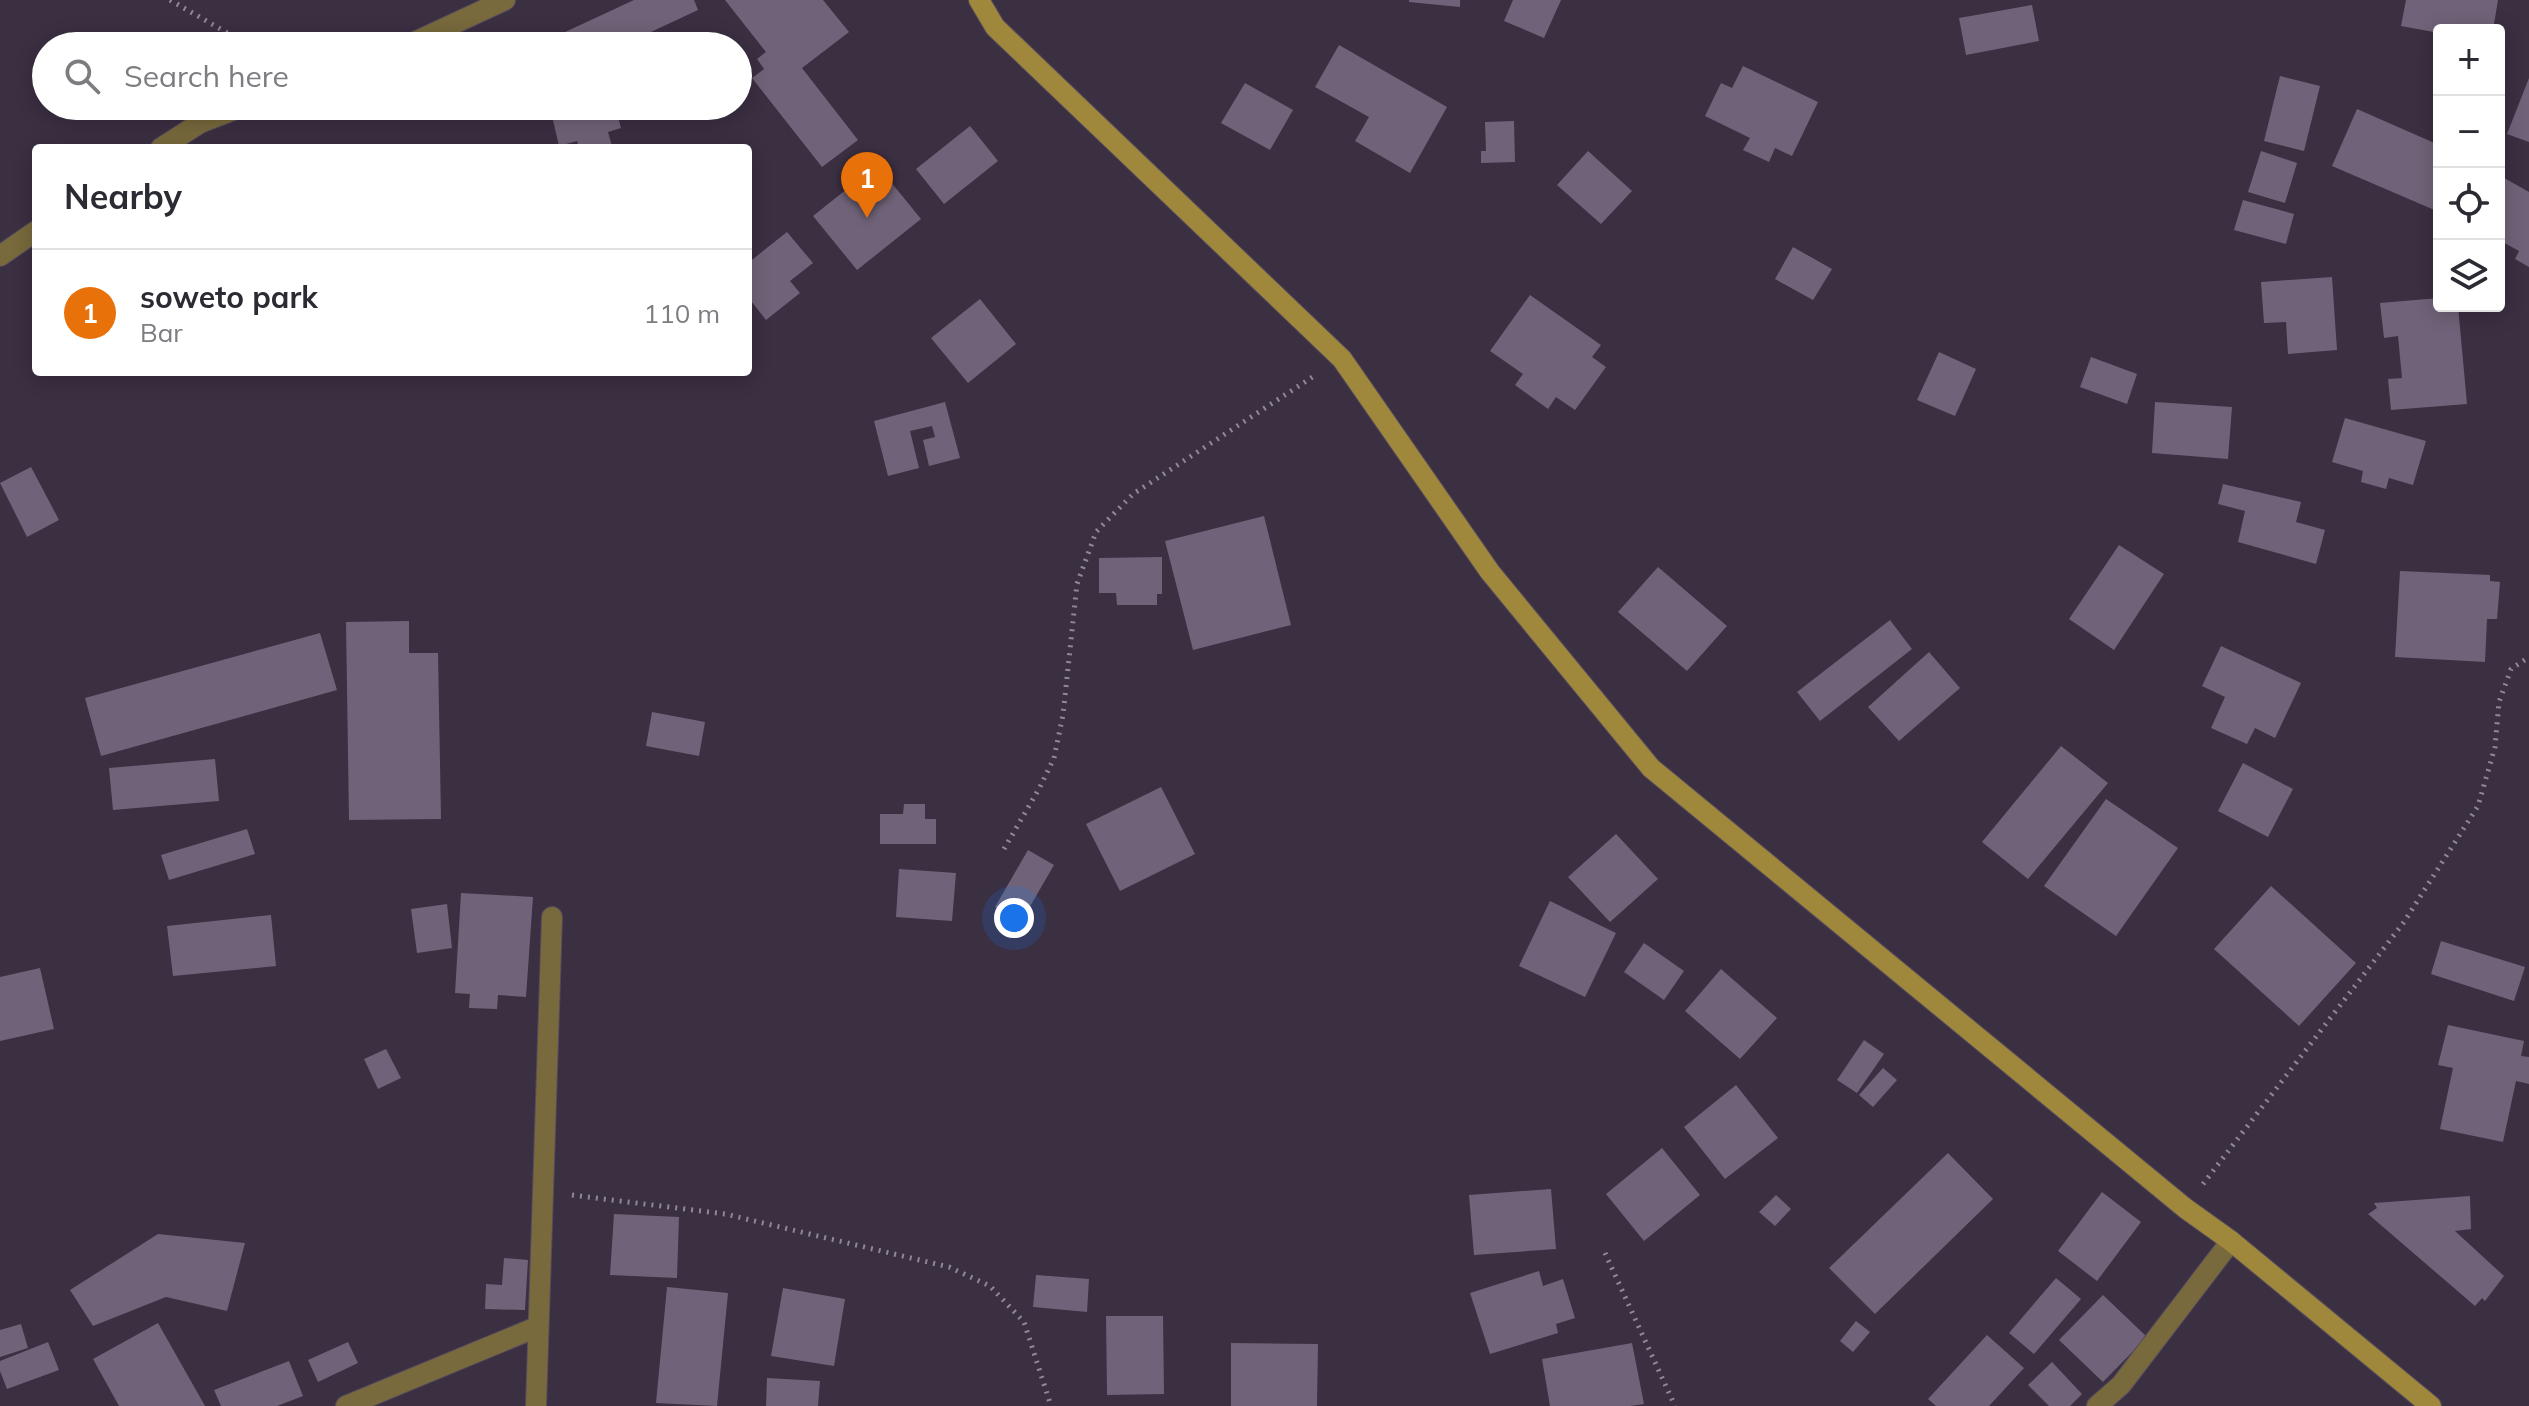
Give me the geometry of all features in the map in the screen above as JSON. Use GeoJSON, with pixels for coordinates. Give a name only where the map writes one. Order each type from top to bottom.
{"type":"FeatureCollection","features":[{"type":"Feature","properties":{"kind":"street"},"geometry":{"type":"LineString","coordinates":[[436,32],[505,0]]}},
{"type":"Feature","properties":{"kind":"street"},"geometry":{"type":"LineString","coordinates":[[979,0],[995,27],[1342,359],[1490,572],[1651,768],[2185,1208],[2231,1241],[2431,1406]]}},
{"type":"Feature","properties":{"kind":"street"},"geometry":{"type":"LineString","coordinates":[[167,144],[208,120]]}},
{"type":"Feature","properties":{"kind":"street"},"geometry":{"type":"LineString","coordinates":[[0,256],[32,234]]}},
{"type":"Feature","properties":{"kind":"street"},"geometry":{"type":"LineString","coordinates":[[536,1406],[552,917]]}},
{"type":"Feature","properties":{"kind":"street"},"geometry":{"type":"LineString","coordinates":[[2097,1406],[2121,1385],[2231,1241]]}},
{"type":"Feature","properties":{"kind":"street"},"geometry":{"type":"LineString","coordinates":[[346,1406],[537,1327]]}},
{"type":"Feature","properties":{"kind":"path"},"geometry":{"type":"LineString","coordinates":[[170,0],[226,32]]}},
{"type":"Feature","properties":{"kind":"path"},"geometry":{"type":"LineString","coordinates":[[1004,849],[1054,758],[1063,715],[1077,584],[1096,532],[1133,494],[1342,359]]}},
{"type":"Feature","properties":{"kind":"path"},"geometry":{"type":"LineString","coordinates":[[2185,1208],[2404,922],[2478,806],[2495,747],[2499,702],[2511,669],[2529,657]]}},
{"type":"Feature","properties":{"kind":"path"},"geometry":{"type":"LineString","coordinates":[[543,1191],[725,1214],[949,1267],[990,1286],[1024,1322],[1051,1406]]}},
{"type":"Feature","properties":{"kind":"path"},"geometry":{"type":"LineString","coordinates":[[1605,1253],[1675,1406]]}},
{"type":"Feature","properties":{"kind":"building"},"geometry":{"type":"Polygon","coordinates":[[[634,0],[694,0],[698,10],[651,32],[565,32],[634,0]]]}},
{"type":"Feature","properties":{"kind":"building"},"geometry":{"type":"Polygon","coordinates":[[[725,0],[823,0],[849,32],[802,68],[858,140],[822,167],[752,78],[764,69],[757,59],[766,52],[725,0]]]}},
{"type":"Feature","properties":{"kind":"building"},"geometry":{"type":"Polygon","coordinates":[[[1460,0],[1460,7],[1409,2],[1460,0]]]}},
{"type":"Feature","properties":{"kind":"building"},"geometry":{"type":"Polygon","coordinates":[[[1513,0],[1561,0],[1544,38],[1504,21],[1513,0]]]}},
{"type":"Feature","properties":{"kind":"building"},"geometry":{"type":"Polygon","coordinates":[[[2406,0],[2498,0],[2494,24],[2433,24],[2433,32],[2401,26],[2406,0]]]}},
{"type":"Feature","properties":{"kind":"building"},"geometry":{"type":"Polygon","coordinates":[[[2032,5],[2039,41],[1966,55],[1959,18],[2032,5]]]}},
{"type":"Feature","properties":{"kind":"building"},"geometry":{"type":"Polygon","coordinates":[[[1339,45],[1447,107],[1410,173],[1355,141],[1369,117],[1315,87],[1339,45]]]}},
{"type":"Feature","properties":{"kind":"building"},"geometry":{"type":"Polygon","coordinates":[[[1743,66],[1818,102],[1792,156],[1775,148],[1769,162],[1743,150],[1750,138],[1705,116],[1721,83],[1732,88],[1743,66]]]}},
{"type":"Feature","properties":{"kind":"building"},"geometry":{"type":"Polygon","coordinates":[[[2280,76],[2320,86],[2304,151],[2264,141],[2280,76]]]}},
{"type":"Feature","properties":{"kind":"building"},"geometry":{"type":"Polygon","coordinates":[[[2529,78],[2529,142],[2507,134],[2529,78]]]}},
{"type":"Feature","properties":{"kind":"building"},"geometry":{"type":"Polygon","coordinates":[[[1245,83],[1293,110],[1270,150],[1221,123],[1245,83]]]}},
{"type":"Feature","properties":{"kind":"building"},"geometry":{"type":"Polygon","coordinates":[[[2357,109],[2433,142],[2433,209],[2332,166],[2357,109]]]}},
{"type":"Feature","properties":{"kind":"building"},"geometry":{"type":"Polygon","coordinates":[[[553,120],[619,120],[621,128],[608,132],[611,144],[578,144],[577,141],[559,144],[553,120]]]}},
{"type":"Feature","properties":{"kind":"building"},"geometry":{"type":"Polygon","coordinates":[[[1514,121],[1515,162],[1481,163],[1481,151],[1486,151],[1485,122],[1514,121]]]}},
{"type":"Feature","properties":{"kind":"building"},"geometry":{"type":"Polygon","coordinates":[[[970,126],[998,161],[944,204],[916,169],[970,126]]]}},
{"type":"Feature","properties":{"kind":"building"},"geometry":{"type":"Polygon","coordinates":[[[1588,151],[1632,191],[1601,224],[1557,185],[1588,151]]]}},
{"type":"Feature","properties":{"kind":"building"},"geometry":{"type":"Polygon","coordinates":[[[2261,151],[2297,163],[2285,203],[2248,192],[2261,151]]]}},
{"type":"Feature","properties":{"kind":"building"},"geometry":{"type":"Polygon","coordinates":[[[877,165],[921,219],[857,270],[813,216],[877,165]]]}},
{"type":"Feature","properties":{"kind":"building"},"geometry":{"type":"Polygon","coordinates":[[[2505,178],[2529,192],[2529,267],[2515,259],[2519,251],[2505,243],[2505,178]]]}},
{"type":"Feature","properties":{"kind":"building"},"geometry":{"type":"Polygon","coordinates":[[[2243,200],[2294,214],[2286,244],[2234,230],[2243,200]]]}},
{"type":"Feature","properties":{"kind":"building"},"geometry":{"type":"Polygon","coordinates":[[[787,232],[813,263],[790,281],[800,293],[766,320],[752,302],[752,260],[787,232]]]}},
{"type":"Feature","properties":{"kind":"building"},"geometry":{"type":"Polygon","coordinates":[[[1793,247],[1832,269],[1813,300],[1775,279],[1793,247]]]}},
{"type":"Feature","properties":{"kind":"building"},"geometry":{"type":"Polygon","coordinates":[[[2332,277],[2337,350],[2288,354],[2286,322],[2264,323],[2261,282],[2332,277]]]}},
{"type":"Feature","properties":{"kind":"building"},"geometry":{"type":"Polygon","coordinates":[[[1530,295],[1601,345],[1592,357],[1606,367],[1575,410],[1556,397],[1548,409],[1515,385],[1523,374],[1490,351],[1530,295]]]}},
{"type":"Feature","properties":{"kind":"building"},"geometry":{"type":"Polygon","coordinates":[[[980,299],[1016,344],[968,383],[931,338],[980,299]]]}},
{"type":"Feature","properties":{"kind":"building"},"geometry":{"type":"Polygon","coordinates":[[[2433,299],[2433,312],[2459,312],[2467,404],[2391,410],[2388,379],[2402,378],[2398,336],[2384,338],[2380,303],[2433,299]]]}},
{"type":"Feature","properties":{"kind":"building"},"geometry":{"type":"Polygon","coordinates":[[[1939,352],[1976,369],[1955,416],[1917,400],[1939,352]]]}},
{"type":"Feature","properties":{"kind":"building"},"geometry":{"type":"Polygon","coordinates":[[[2091,357],[2137,374],[2127,404],[2080,387],[2091,357]]]}},
{"type":"Feature","properties":{"kind":"building"},"geometry":{"type":"Polygon","coordinates":[[[945,402],[960,458],[929,466],[923,440],[935,437],[932,426],[910,431],[919,468],[888,476],[874,421],[945,402]]]}},
{"type":"Feature","properties":{"kind":"building"},"geometry":{"type":"Polygon","coordinates":[[[2155,402],[2232,407],[2228,459],[2152,453],[2155,402]]]}},
{"type":"Feature","properties":{"kind":"building"},"geometry":{"type":"Polygon","coordinates":[[[2345,418],[2426,441],[2413,485],[2389,478],[2386,489],[2361,482],[2363,471],[2332,462],[2345,418]]]}},
{"type":"Feature","properties":{"kind":"building"},"geometry":{"type":"Polygon","coordinates":[[[31,467],[59,520],[27,537],[0,483],[31,467]]]}},
{"type":"Feature","properties":{"kind":"building"},"geometry":{"type":"Polygon","coordinates":[[[2223,484],[2301,502],[2296,522],[2325,530],[2316,564],[2238,542],[2245,511],[2218,504],[2223,484]]]}},
{"type":"Feature","properties":{"kind":"building"},"geometry":{"type":"Polygon","coordinates":[[[1264,516],[1291,625],[1193,650],[1165,541],[1264,516]]]}},
{"type":"Feature","properties":{"kind":"building"},"geometry":{"type":"Polygon","coordinates":[[[2119,545],[2164,574],[2114,650],[2069,619],[2119,545]]]}},
{"type":"Feature","properties":{"kind":"building"},"geometry":{"type":"Polygon","coordinates":[[[1162,557],[1162,594],[1157,594],[1157,605],[1117,605],[1116,593],[1099,593],[1099,558],[1162,557]]]}},
{"type":"Feature","properties":{"kind":"building"},"geometry":{"type":"Polygon","coordinates":[[[1658,567],[1727,626],[1687,671],[1618,612],[1658,567]]]}},
{"type":"Feature","properties":{"kind":"building"},"geometry":{"type":"Polygon","coordinates":[[[2400,571],[2490,575],[2490,581],[2500,582],[2497,619],[2487,619],[2485,662],[2395,657],[2400,571]]]}},
{"type":"Feature","properties":{"kind":"building"},"geometry":{"type":"Polygon","coordinates":[[[1890,620],[1912,649],[1820,721],[1797,692],[1890,620]]]}},
{"type":"Feature","properties":{"kind":"building"},"geometry":{"type":"Polygon","coordinates":[[[409,621],[409,653],[438,653],[441,819],[349,820],[346,622],[409,621]]]}},
{"type":"Feature","properties":{"kind":"building"},"geometry":{"type":"Polygon","coordinates":[[[320,633],[337,690],[101,756],[85,698],[320,633]]]}},
{"type":"Feature","properties":{"kind":"building"},"geometry":{"type":"Polygon","coordinates":[[[2221,646],[2301,683],[2275,738],[2255,728],[2247,744],[2211,728],[2225,697],[2202,686],[2221,646]]]}},
{"type":"Feature","properties":{"kind":"building"},"geometry":{"type":"Polygon","coordinates":[[[1929,652],[1960,688],[1899,741],[1868,707],[1929,652]]]}},
{"type":"Feature","properties":{"kind":"building"},"geometry":{"type":"Polygon","coordinates":[[[652,712],[705,722],[699,756],[646,746],[652,712]]]}},
{"type":"Feature","properties":{"kind":"building"},"geometry":{"type":"Polygon","coordinates":[[[2061,746],[2108,783],[2028,879],[1982,842],[2061,746]]]}},
{"type":"Feature","properties":{"kind":"building"},"geometry":{"type":"Polygon","coordinates":[[[215,759],[219,801],[113,810],[109,768],[215,759]]]}},
{"type":"Feature","properties":{"kind":"building"},"geometry":{"type":"Polygon","coordinates":[[[2243,763],[2293,789],[2268,837],[2218,811],[2243,763]]]}},
{"type":"Feature","properties":{"kind":"building"},"geometry":{"type":"Polygon","coordinates":[[[1161,787],[1195,854],[1120,891],[1086,824],[1161,787]]]}},
{"type":"Feature","properties":{"kind":"building"},"geometry":{"type":"Polygon","coordinates":[[[2106,799],[2178,848],[2116,936],[2044,886],[2106,799]]]}},
{"type":"Feature","properties":{"kind":"building"},"geometry":{"type":"Polygon","coordinates":[[[904,804],[925,804],[925,819],[936,819],[936,844],[880,844],[880,814],[903,814],[904,804]]]}},
{"type":"Feature","properties":{"kind":"building"},"geometry":{"type":"Polygon","coordinates":[[[247,829],[255,854],[169,880],[161,855],[247,829]]]}},
{"type":"Feature","properties":{"kind":"building"},"geometry":{"type":"Polygon","coordinates":[[[1616,834],[1658,879],[1610,922],[1568,877],[1616,834]]]}},
{"type":"Feature","properties":{"kind":"building"},"geometry":{"type":"Polygon","coordinates":[[[1028,850],[1054,865],[1021,922],[995,907],[1028,850]]]}},
{"type":"Feature","properties":{"kind":"building"},"geometry":{"type":"Polygon","coordinates":[[[899,869],[956,873],[952,921],[896,917],[899,869]]]}},
{"type":"Feature","properties":{"kind":"building"},"geometry":{"type":"Polygon","coordinates":[[[2271,886],[2356,963],[2299,1026],[2214,949],[2271,886]]]}},
{"type":"Feature","properties":{"kind":"building"},"geometry":{"type":"Polygon","coordinates":[[[461,893],[533,897],[526,997],[498,995],[497,1009],[469,1008],[470,994],[455,993],[461,893]]]}},
{"type":"Feature","properties":{"kind":"building"},"geometry":{"type":"Polygon","coordinates":[[[1550,901],[1616,933],[1585,997],[1519,966],[1550,901]]]}},
{"type":"Feature","properties":{"kind":"building"},"geometry":{"type":"Polygon","coordinates":[[[447,904],[452,948],[417,953],[411,909],[447,904]]]}},
{"type":"Feature","properties":{"kind":"building"},"geometry":{"type":"Polygon","coordinates":[[[271,915],[276,966],[173,976],[167,926],[271,915]]]}},
{"type":"Feature","properties":{"kind":"building"},"geometry":{"type":"Polygon","coordinates":[[[2441,941],[2525,967],[2514,1001],[2431,974],[2441,941]]]}},
{"type":"Feature","properties":{"kind":"building"},"geometry":{"type":"Polygon","coordinates":[[[1644,943],[1684,971],[1664,1000],[1624,972],[1644,943]]]}},
{"type":"Feature","properties":{"kind":"building"},"geometry":{"type":"Polygon","coordinates":[[[40,968],[54,1029],[0,1041],[0,977],[40,968]]]}},
{"type":"Feature","properties":{"kind":"building"},"geometry":{"type":"Polygon","coordinates":[[[1721,969],[1777,1018],[1740,1059],[1685,1011],[1721,969]]]}},
{"type":"Feature","properties":{"kind":"building"},"geometry":{"type":"Polygon","coordinates":[[[2448,1025],[2524,1041],[2521,1056],[2529,1057],[2529,1084],[2516,1081],[2503,1142],[2440,1129],[2453,1068],[2438,1065],[2448,1025]]]}},
{"type":"Feature","properties":{"kind":"building"},"geometry":{"type":"Polygon","coordinates":[[[1864,1040],[1884,1054],[1857,1093],[1837,1080],[1864,1040]]]}},
{"type":"Feature","properties":{"kind":"building"},"geometry":{"type":"Polygon","coordinates":[[[386,1049],[401,1078],[378,1089],[364,1059],[386,1049]]]}},
{"type":"Feature","properties":{"kind":"building"},"geometry":{"type":"Polygon","coordinates":[[[1883,1068],[1897,1080],[1873,1107],[1859,1095],[1883,1068]]]}},
{"type":"Feature","properties":{"kind":"building"},"geometry":{"type":"Polygon","coordinates":[[[1736,1085],[1778,1138],[1725,1179],[1684,1127],[1736,1085]]]}},
{"type":"Feature","properties":{"kind":"building"},"geometry":{"type":"Polygon","coordinates":[[[1662,1148],[1700,1195],[1644,1241],[1606,1194],[1662,1148]]]}},
{"type":"Feature","properties":{"kind":"building"},"geometry":{"type":"Polygon","coordinates":[[[1948,1153],[1993,1199],[1875,1314],[1829,1268],[1948,1153]]]}},
{"type":"Feature","properties":{"kind":"building"},"geometry":{"type":"Polygon","coordinates":[[[1551,1189],[1556,1249],[1474,1255],[1469,1195],[1551,1189]]]}},
{"type":"Feature","properties":{"kind":"building"},"geometry":{"type":"Polygon","coordinates":[[[2102,1192],[2141,1222],[2097,1281],[2058,1251],[2102,1192]]]}},
{"type":"Feature","properties":{"kind":"building"},"geometry":{"type":"Polygon","coordinates":[[[1776,1195],[1791,1209],[1775,1226],[1759,1212],[1776,1195]]]}},
{"type":"Feature","properties":{"kind":"building"},"geometry":{"type":"Polygon","coordinates":[[[2470,1196],[2471,1229],[2455,1231],[2504,1276],[2485,1301],[2482,1298],[2475,1306],[2368,1214],[2377,1208],[2374,1203],[2470,1196]]]}},
{"type":"Feature","properties":{"kind":"building"},"geometry":{"type":"Polygon","coordinates":[[[614,1214],[679,1217],[677,1278],[610,1275],[614,1214]]]}},
{"type":"Feature","properties":{"kind":"building"},"geometry":{"type":"Polygon","coordinates":[[[158,1234],[245,1243],[227,1311],[166,1297],[93,1326],[70,1290],[158,1234]]]}},
{"type":"Feature","properties":{"kind":"building"},"geometry":{"type":"Polygon","coordinates":[[[504,1258],[528,1260],[525,1310],[485,1309],[486,1284],[502,1285],[504,1258]]]}},
{"type":"Feature","properties":{"kind":"building"},"geometry":{"type":"Polygon","coordinates":[[[1539,1271],[1543,1286],[1563,1279],[1575,1318],[1556,1324],[1558,1333],[1490,1354],[1470,1293],[1539,1271]]]}},
{"type":"Feature","properties":{"kind":"building"},"geometry":{"type":"Polygon","coordinates":[[[1036,1275],[1089,1279],[1087,1312],[1033,1307],[1036,1275]]]}},
{"type":"Feature","properties":{"kind":"building"},"geometry":{"type":"Polygon","coordinates":[[[2056,1278],[2081,1299],[2034,1354],[2009,1333],[2056,1278]]]}},
{"type":"Feature","properties":{"kind":"building"},"geometry":{"type":"Polygon","coordinates":[[[667,1287],[728,1293],[717,1406],[656,1403],[667,1287]]]}},
{"type":"Feature","properties":{"kind":"building"},"geometry":{"type":"Polygon","coordinates":[[[783,1288],[845,1299],[834,1366],[771,1356],[783,1288]]]}},
{"type":"Feature","properties":{"kind":"building"},"geometry":{"type":"Polygon","coordinates":[[[2103,1295],[2147,1337],[2103,1382],[2059,1340],[2103,1295]]]}},
{"type":"Feature","properties":{"kind":"building"},"geometry":{"type":"Polygon","coordinates":[[[1106,1316],[1163,1316],[1164,1394],[1107,1395],[1106,1316]]]}},
{"type":"Feature","properties":{"kind":"building"},"geometry":{"type":"Polygon","coordinates":[[[1856,1321],[1870,1332],[1853,1352],[1840,1341],[1856,1321]]]}},
{"type":"Feature","properties":{"kind":"building"},"geometry":{"type":"Polygon","coordinates":[[[158,1323],[205,1406],[119,1406],[93,1359],[158,1323]]]}},
{"type":"Feature","properties":{"kind":"building"},"geometry":{"type":"Polygon","coordinates":[[[21,1324],[28,1348],[0,1357],[0,1330],[21,1324]]]}},
{"type":"Feature","properties":{"kind":"building"},"geometry":{"type":"Polygon","coordinates":[[[1987,1335],[2024,1368],[1989,1406],[1936,1406],[1928,1399],[1987,1335]]]}},
{"type":"Feature","properties":{"kind":"building"},"geometry":{"type":"Polygon","coordinates":[[[48,1342],[59,1370],[7,1389],[0,1371],[0,1361],[48,1342]]]}},
{"type":"Feature","properties":{"kind":"building"},"geometry":{"type":"Polygon","coordinates":[[[348,1342],[358,1363],[318,1382],[308,1360],[348,1342]]]}},
{"type":"Feature","properties":{"kind":"building"},"geometry":{"type":"Polygon","coordinates":[[[1231,1343],[1318,1344],[1317,1406],[1231,1406],[1231,1343]]]}},
{"type":"Feature","properties":{"kind":"building"},"geometry":{"type":"Polygon","coordinates":[[[1632,1343],[1644,1404],[1550,1406],[1542,1359],[1632,1343]]]}},
{"type":"Feature","properties":{"kind":"building"},"geometry":{"type":"Polygon","coordinates":[[[289,1361],[303,1396],[277,1406],[221,1406],[214,1390],[289,1361]]]}},
{"type":"Feature","properties":{"kind":"building"},"geometry":{"type":"Polygon","coordinates":[[[2052,1362],[2082,1394],[2070,1406],[2049,1406],[2028,1385],[2052,1362]]]}},
{"type":"Feature","properties":{"kind":"building"},"geometry":{"type":"Polygon","coordinates":[[[767,1378],[820,1381],[818,1406],[766,1406],[767,1378]]]}},
{"type":"Feature","properties":{"kind":"place","name":"soweto park"},"geometry":{"type":"Point","coordinates":[867,218]}}]}
